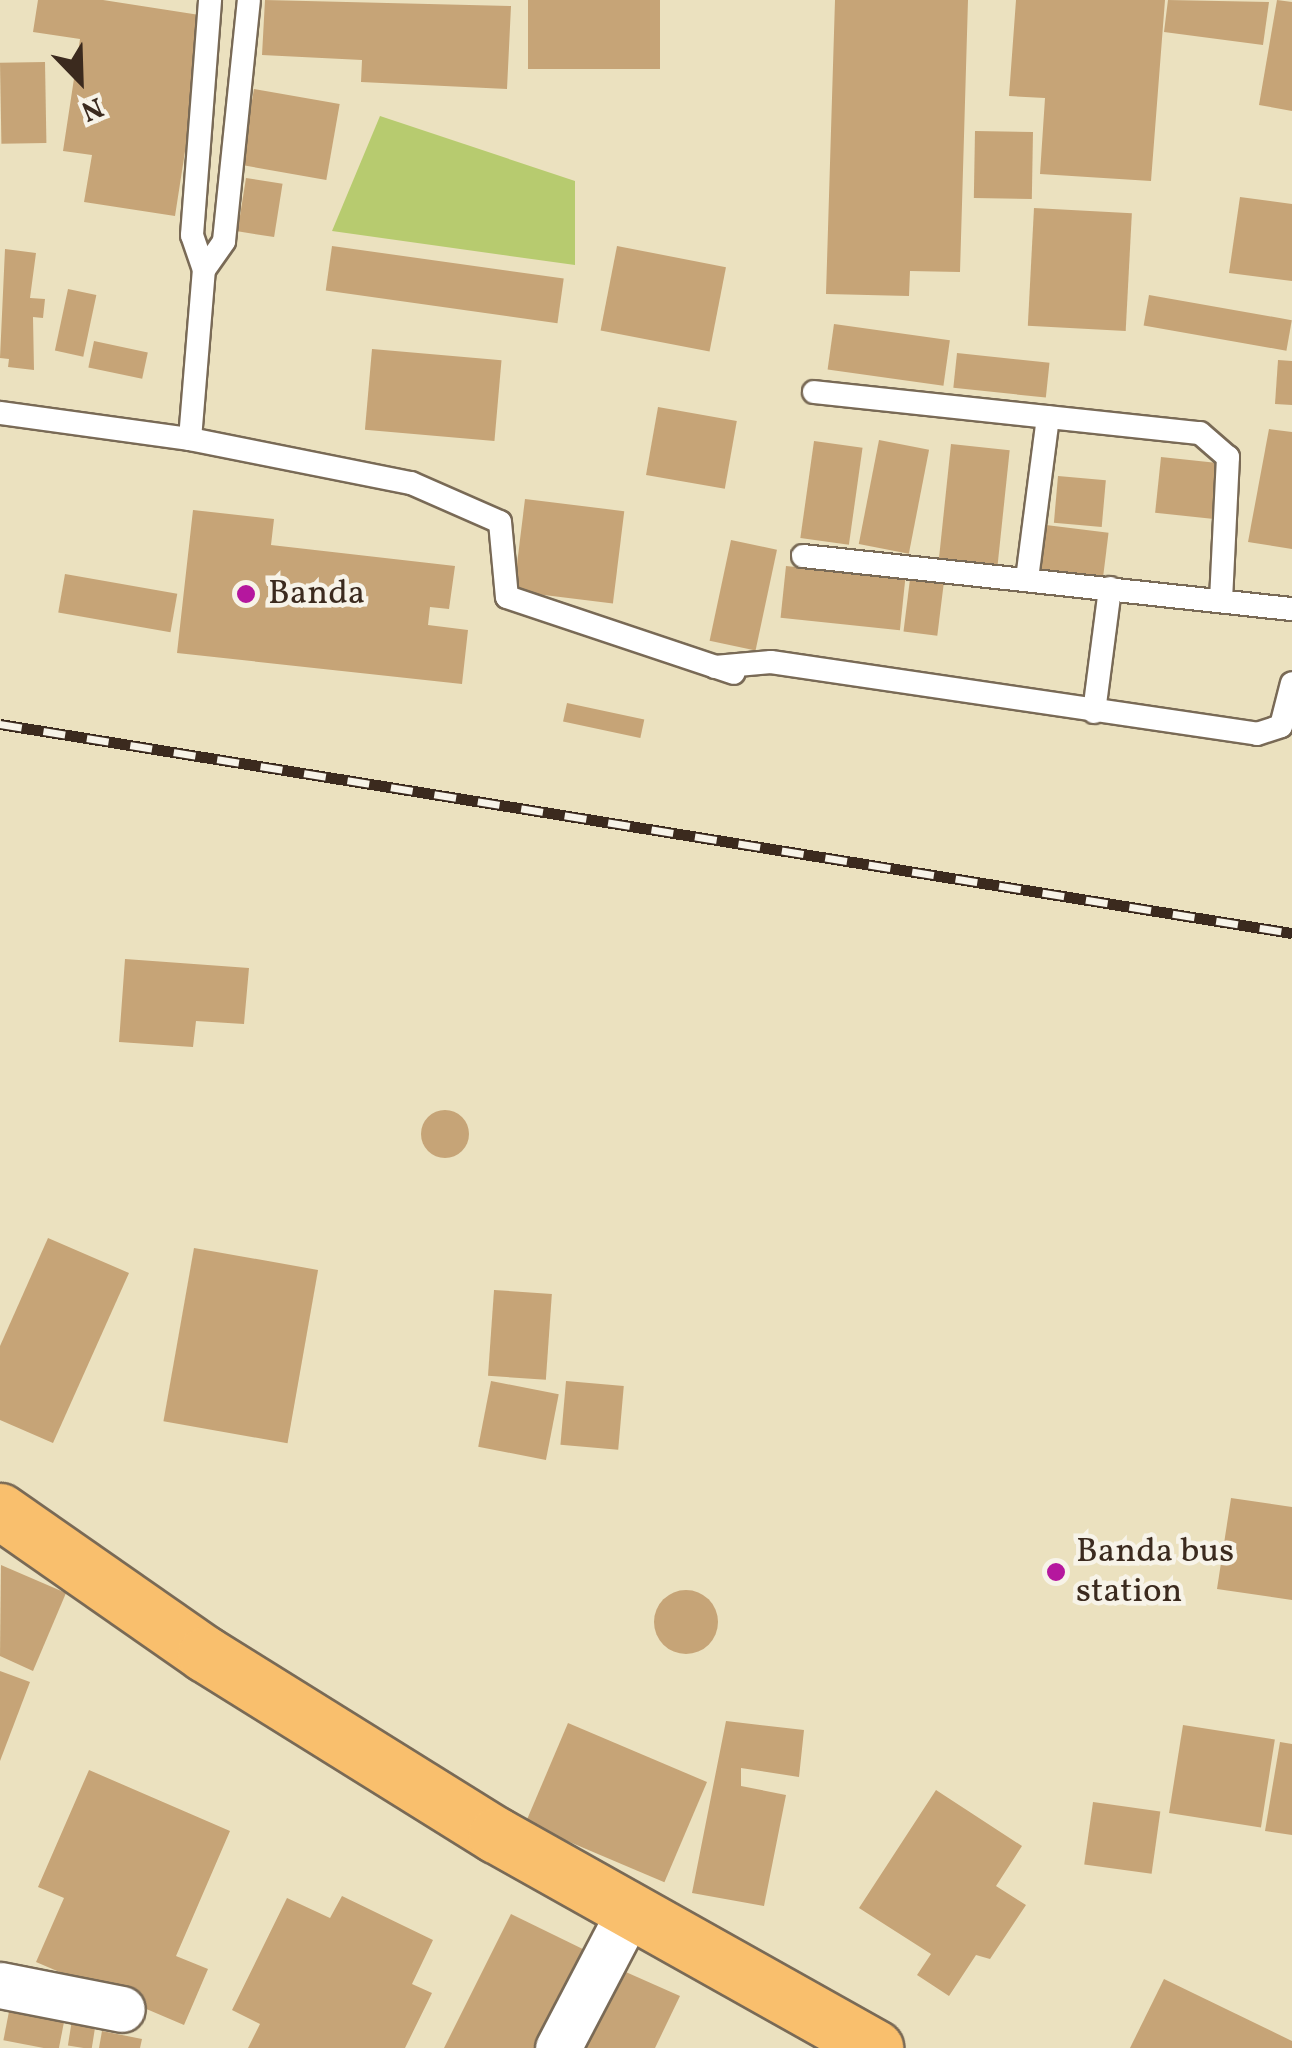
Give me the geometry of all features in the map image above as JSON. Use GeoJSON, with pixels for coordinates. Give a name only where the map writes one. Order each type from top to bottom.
{"type":"FeatureCollection","features":[{"type":"Feature","properties":{"kind":"highway"},"geometry":{"type":"LineString","coordinates":[[4,1526],[205,1654],[630,1910],[873,2048]]}},
{"type":"Feature","properties":{"kind":"street"},"geometry":{"type":"LineString","coordinates":[[558,2048],[630,1910]]}},
{"type":"Feature","properties":{"kind":"street"},"geometry":{"type":"LineString","coordinates":[[0,1985],[122,2008]]}},
{"type":"Feature","properties":{"kind":"lane"},"geometry":{"type":"LineString","coordinates":[[190,438],[204,270],[192,235],[210,0]]}},
{"type":"Feature","properties":{"kind":"lane"},"geometry":{"type":"LineString","coordinates":[[204,270],[224,241],[250,0]]}},
{"type":"Feature","properties":{"kind":"lane"},"geometry":{"type":"LineString","coordinates":[[814,392],[1200,433],[1220,446],[1230,476],[1222,598]]}},
{"type":"Feature","properties":{"kind":"lane"},"geometry":{"type":"LineString","coordinates":[[0,413],[190,438],[411,483],[500,522],[506,542],[501,589],[507,596],[724,670],[771,662],[1094,712],[1270,732],[1288,711],[1292,683]]}},
{"type":"Feature","properties":{"kind":"lane"},"geometry":{"type":"LineString","coordinates":[[1027,579],[1048,417]]}},
{"type":"Feature","properties":{"kind":"lane"},"geometry":{"type":"LineString","coordinates":[[803,556],[1292,608]]}},
{"type":"Feature","properties":{"kind":"lane"},"geometry":{"type":"LineString","coordinates":[[1094,712],[1110,588]]}},
{"type":"Feature","properties":{"kind":"green space"},"geometry":{"type":"Polygon","coordinates":[[[380,116],[575,181],[575,265],[332,231],[380,116]]]}},
{"type":"Feature","properties":{"kind":"building"},"geometry":{"type":"Polygon","coordinates":[[[38,0],[103,0],[206,16],[175,216],[84,202],[92,155],[63,151],[80,39],[33,32],[38,0]]]}},
{"type":"Feature","properties":{"kind":"building"},"geometry":{"type":"Polygon","coordinates":[[[265,0],[511,6],[507,89],[361,82],[362,60],[262,55],[265,0]]]}},
{"type":"Feature","properties":{"kind":"building"},"geometry":{"type":"Polygon","coordinates":[[[528,0],[660,0],[660,69],[528,69],[528,0]]]}},
{"type":"Feature","properties":{"kind":"building"},"geometry":{"type":"Polygon","coordinates":[[[835,0],[968,0],[960,272],[910,271],[909,296],[826,294],[835,0]]]}},
{"type":"Feature","properties":{"kind":"building"},"geometry":{"type":"Polygon","coordinates":[[[1016,0],[1165,0],[1151,181],[1040,174],[1045,98],[1009,96],[1016,0]]]}},
{"type":"Feature","properties":{"kind":"building"},"geometry":{"type":"Polygon","coordinates":[[[1168,0],[1269,2],[1263,45],[1164,32],[1168,0]]]}},
{"type":"Feature","properties":{"kind":"building"},"geometry":{"type":"Polygon","coordinates":[[[1277,0],[1292,2],[1292,111],[1259,105],[1277,0]]]}},
{"type":"Feature","properties":{"kind":"building"},"geometry":{"type":"Polygon","coordinates":[[[45,62],[46,143],[1,144],[0,63],[45,62]]]}},
{"type":"Feature","properties":{"kind":"building"},"geometry":{"type":"Polygon","coordinates":[[[254,89],[340,104],[326,180],[241,165],[254,89]]]}},
{"type":"Feature","properties":{"kind":"building"},"geometry":{"type":"Polygon","coordinates":[[[975,131],[1033,132],[1032,199],[974,198],[975,131]]]}},
{"type":"Feature","properties":{"kind":"building"},"geometry":{"type":"Polygon","coordinates":[[[246,178],[283,184],[274,237],[238,231],[246,178]]]}},
{"type":"Feature","properties":{"kind":"building"},"geometry":{"type":"Polygon","coordinates":[[[1240,197],[1292,204],[1292,281],[1229,273],[1240,197]]]}},
{"type":"Feature","properties":{"kind":"building"},"geometry":{"type":"Polygon","coordinates":[[[1034,208],[1132,213],[1126,331],[1028,326],[1034,208]]]}},
{"type":"Feature","properties":{"kind":"building"},"geometry":{"type":"Polygon","coordinates":[[[332,246],[564,279],[557,323],[326,291],[332,246]]]}},
{"type":"Feature","properties":{"kind":"building"},"geometry":{"type":"Polygon","coordinates":[[[617,246],[726,267],[710,352],[601,330],[617,246]]]}},
{"type":"Feature","properties":{"kind":"building"},"geometry":{"type":"Polygon","coordinates":[[[5,249],[36,253],[30,298],[45,299],[43,318],[33,317],[34,370],[8,367],[9,359],[0,358],[5,249]]]}},
{"type":"Feature","properties":{"kind":"building"},"geometry":{"type":"Polygon","coordinates":[[[68,289],[96,295],[83,357],[55,351],[68,289]]]}},
{"type":"Feature","properties":{"kind":"building"},"geometry":{"type":"Polygon","coordinates":[[[1149,295],[1292,320],[1286,351],[1144,326],[1149,295]]]}},
{"type":"Feature","properties":{"kind":"building"},"geometry":{"type":"Polygon","coordinates":[[[834,324],[950,340],[943,386],[828,370],[834,324]]]}},
{"type":"Feature","properties":{"kind":"building"},"geometry":{"type":"Polygon","coordinates":[[[94,341],[148,352],[142,379],[88,367],[94,341]]]}},
{"type":"Feature","properties":{"kind":"building"},"geometry":{"type":"Polygon","coordinates":[[[372,349],[502,360],[494,441],[365,430],[372,349]]]}},
{"type":"Feature","properties":{"kind":"building"},"geometry":{"type":"Polygon","coordinates":[[[957,353],[1049,363],[1046,398],[953,388],[957,353]]]}},
{"type":"Feature","properties":{"kind":"building"},"geometry":{"type":"Polygon","coordinates":[[[1278,360],[1292,361],[1292,405],[1275,404],[1278,360]]]}},
{"type":"Feature","properties":{"kind":"building"},"geometry":{"type":"Polygon","coordinates":[[[658,407],[737,421],[725,489],[646,475],[658,407]]]}},
{"type":"Feature","properties":{"kind":"building"},"geometry":{"type":"Polygon","coordinates":[[[1269,429],[1292,432],[1292,549],[1248,542],[1269,429]]]}},
{"type":"Feature","properties":{"kind":"building"},"geometry":{"type":"Polygon","coordinates":[[[879,440],[929,450],[909,554],[859,544],[879,440]]]}},
{"type":"Feature","properties":{"kind":"building"},"geometry":{"type":"Polygon","coordinates":[[[814,441],[863,448],[849,545],[800,538],[814,441]]]}},
{"type":"Feature","properties":{"kind":"building"},"geometry":{"type":"Polygon","coordinates":[[[951,444],[1010,450],[997,571],[938,564],[951,444]]]}},
{"type":"Feature","properties":{"kind":"building"},"geometry":{"type":"Polygon","coordinates":[[[1161,457],[1225,464],[1219,519],[1155,513],[1161,457]]]}},
{"type":"Feature","properties":{"kind":"building"},"geometry":{"type":"Polygon","coordinates":[[[1058,476],[1106,480],[1102,527],[1054,523],[1058,476]]]}},
{"type":"Feature","properties":{"kind":"building"},"geometry":{"type":"Polygon","coordinates":[[[525,499],[624,511],[613,603],[514,591],[525,499]]]}},
{"type":"Feature","properties":{"kind":"building"},"geometry":{"type":"Polygon","coordinates":[[[193,510],[274,519],[271,545],[455,566],[449,609],[430,607],[428,625],[468,630],[462,684],[177,653],[193,510]]]}},
{"type":"Feature","properties":{"kind":"building"},"geometry":{"type":"Polygon","coordinates":[[[1046,525],[1109,533],[1103,581],[1040,574],[1046,525]]]}},
{"type":"Feature","properties":{"kind":"building"},"geometry":{"type":"Polygon","coordinates":[[[731,540],[777,550],[756,651],[710,641],[731,540]]]}},
{"type":"Feature","properties":{"kind":"building"},"geometry":{"type":"Polygon","coordinates":[[[786,566],[905,579],[900,630],[781,618],[786,566]]]}},
{"type":"Feature","properties":{"kind":"building"},"geometry":{"type":"Polygon","coordinates":[[[65,574],[177,594],[170,632],[58,612],[65,574]]]}},
{"type":"Feature","properties":{"kind":"building"},"geometry":{"type":"Polygon","coordinates":[[[910,579],[944,583],[937,636],[904,632],[910,579]]]}},
{"type":"Feature","properties":{"kind":"building"},"geometry":{"type":"Polygon","coordinates":[[[567,703],[644,719],[640,738],[563,722],[567,703]]]}},
{"type":"Feature","properties":{"kind":"building"},"geometry":{"type":"Polygon","coordinates":[[[125,959],[249,968],[244,1024],[196,1021],[193,1047],[119,1042],[125,959]]]}},
{"type":"Feature","properties":{"kind":"building"},"geometry":{"type":"Polygon","coordinates":[[[445,1110],[462,1117],[469,1134],[462,1151],[445,1158],[428,1151],[421,1134],[428,1117],[445,1110]]]}},
{"type":"Feature","properties":{"kind":"building"},"geometry":{"type":"Polygon","coordinates":[[[48,1238],[129,1273],[53,1443],[0,1420],[0,1346],[48,1238]]]}},
{"type":"Feature","properties":{"kind":"building"},"geometry":{"type":"Polygon","coordinates":[[[194,1248],[318,1270],[288,1443],[163,1421],[194,1248]]]}},
{"type":"Feature","properties":{"kind":"building"},"geometry":{"type":"Polygon","coordinates":[[[494,1290],[552,1294],[546,1380],[488,1376],[494,1290]]]}},
{"type":"Feature","properties":{"kind":"building"},"geometry":{"type":"Polygon","coordinates":[[[491,1381],[559,1394],[546,1460],[478,1447],[491,1381]]]}},
{"type":"Feature","properties":{"kind":"building"},"geometry":{"type":"Polygon","coordinates":[[[566,1381],[624,1386],[618,1450],[560,1445],[566,1381]]]}},
{"type":"Feature","properties":{"kind":"building"},"geometry":{"type":"Polygon","coordinates":[[[1231,1498],[1292,1507],[1292,1600],[1217,1589],[1231,1498]]]}},
{"type":"Feature","properties":{"kind":"building"},"geometry":{"type":"Polygon","coordinates":[[[1,1565],[66,1593],[33,1671],[0,1656],[1,1565]]]}},
{"type":"Feature","properties":{"kind":"building"},"geometry":{"type":"Polygon","coordinates":[[[686,1590],[709,1599],[718,1622],[709,1645],[686,1654],[663,1645],[654,1622],[663,1599],[686,1590]]]}},
{"type":"Feature","properties":{"kind":"building"},"geometry":{"type":"Polygon","coordinates":[[[0,1671],[30,1682],[0,1761],[0,1671]]]}},
{"type":"Feature","properties":{"kind":"building"},"geometry":{"type":"Polygon","coordinates":[[[726,1721],[804,1730],[799,1777],[741,1768],[741,1786],[786,1795],[764,1906],[692,1893],[726,1721]]]}},
{"type":"Feature","properties":{"kind":"building"},"geometry":{"type":"Polygon","coordinates":[[[568,1723],[707,1782],[664,1882],[525,1823],[568,1723]]]}},
{"type":"Feature","properties":{"kind":"building"},"geometry":{"type":"Polygon","coordinates":[[[1183,1725],[1275,1740],[1261,1827],[1169,1813],[1183,1725]]]}},
{"type":"Feature","properties":{"kind":"building"},"geometry":{"type":"Polygon","coordinates":[[[1280,1742],[1292,1744],[1292,1835],[1265,1831],[1280,1742]]]}},
{"type":"Feature","properties":{"kind":"building"},"geometry":{"type":"Polygon","coordinates":[[[89,1770],[230,1831],[176,1956],[208,1969],[184,2025],[36,1962],[64,1898],[38,1887],[89,1770]]]}},
{"type":"Feature","properties":{"kind":"building"},"geometry":{"type":"Polygon","coordinates":[[[936,1790],[1022,1846],[996,1886],[1026,1905],[990,1959],[976,1955],[949,1996],[917,1975],[931,1954],[859,1908],[936,1790]]]}},
{"type":"Feature","properties":{"kind":"building"},"geometry":{"type":"Polygon","coordinates":[[[1093,1802],[1160,1811],[1152,1874],[1084,1864],[1093,1802]]]}},
{"type":"Feature","properties":{"kind":"building"},"geometry":{"type":"Polygon","coordinates":[[[342,1896],[433,1940],[412,1984],[432,1993],[405,2048],[248,2048],[260,2024],[232,2010],[287,1898],[330,1918],[342,1896]]]}},
{"type":"Feature","properties":{"kind":"building"},"geometry":{"type":"Polygon","coordinates":[[[511,1914],[593,1954],[546,2048],[444,2048],[511,1914]]]}},
{"type":"Feature","properties":{"kind":"building"},"geometry":{"type":"Polygon","coordinates":[[[610,1965],[680,1996],[655,2048],[569,2048],[610,1965]]]}},
{"type":"Feature","properties":{"kind":"building"},"geometry":{"type":"Polygon","coordinates":[[[1164,1979],[1292,2041],[1292,2048],[1130,2048],[1164,1979]]]}},
{"type":"Feature","properties":{"kind":"building"},"geometry":{"type":"Polygon","coordinates":[[[12,1996],[67,2007],[59,2048],[3,2040],[12,1996]]]}},
{"type":"Feature","properties":{"kind":"building"},"geometry":{"type":"Polygon","coordinates":[[[74,2007],[98,2011],[92,2048],[68,2046],[74,2007]]]}},
{"type":"Feature","properties":{"kind":"building"},"geometry":{"type":"Polygon","coordinates":[[[102,2031],[142,2039],[140,2048],[99,2048],[102,2031]]]}},
{"type":"Feature","properties":{"kind":"railway"},"geometry":{"type":"LineString","coordinates":[[0,724],[1292,933]]}},
{"type":"Feature","properties":{"kind":"place","name":"Banda"},"geometry":{"type":"Point","coordinates":[246,594]}},
{"type":"Feature","properties":{"kind":"place","name":"Banda bus station"},"geometry":{"type":"Point","coordinates":[1056,1572]}}]}
